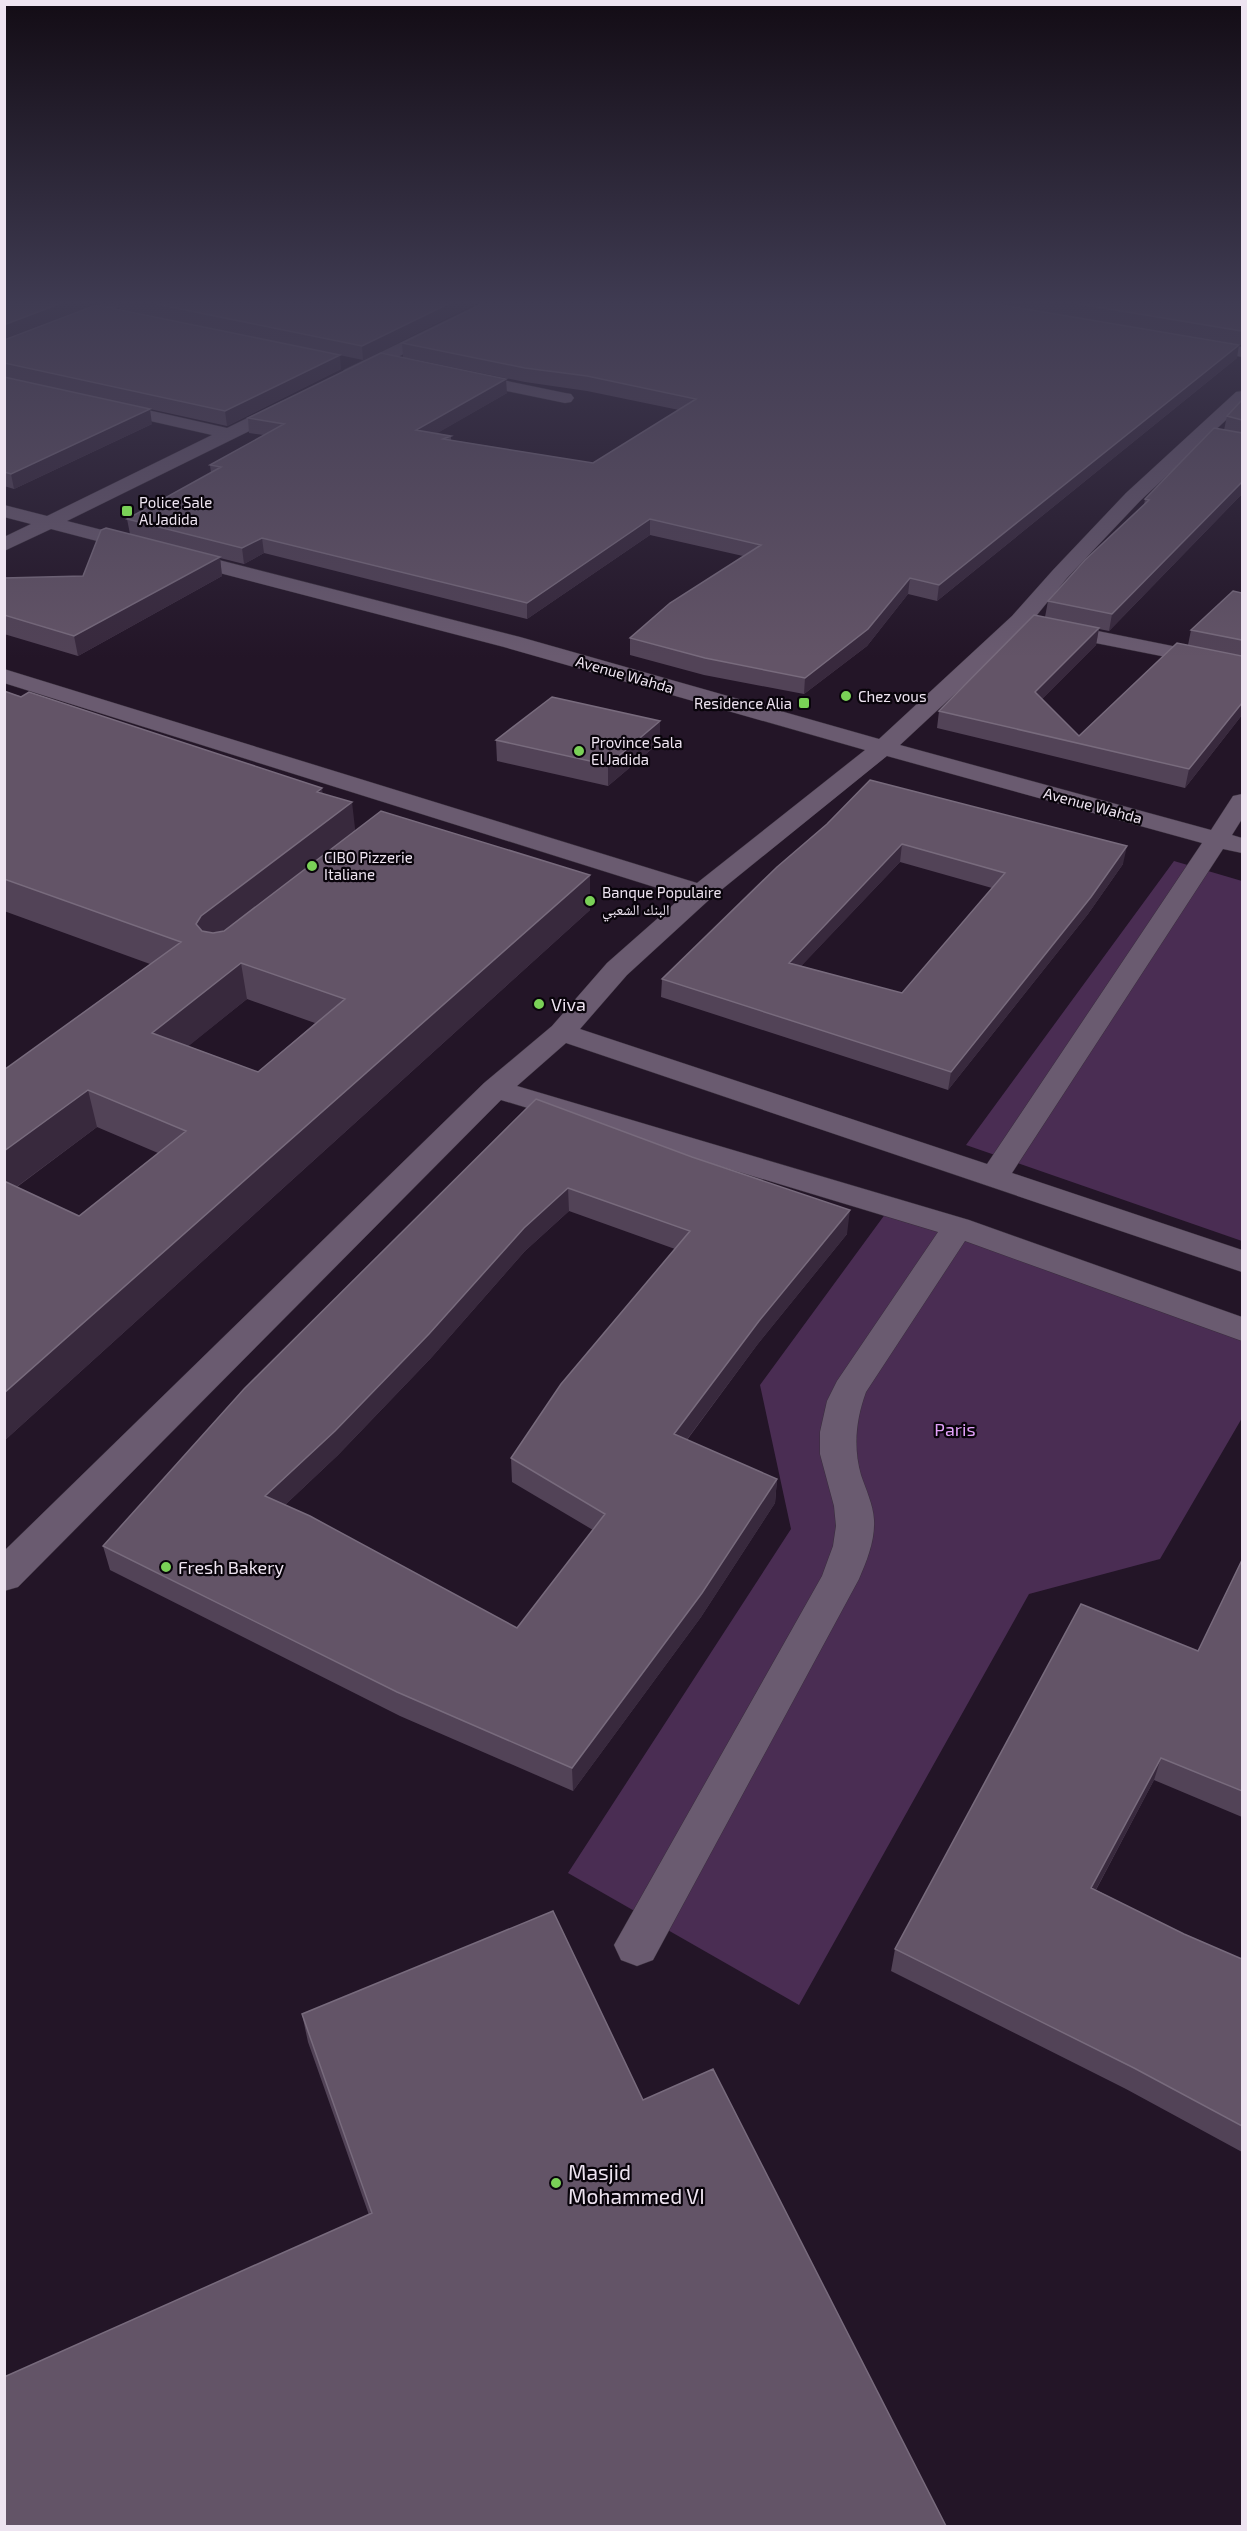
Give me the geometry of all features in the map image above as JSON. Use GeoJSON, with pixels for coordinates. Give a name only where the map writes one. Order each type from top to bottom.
{"type":"FeatureCollection","features":[{"type":"Feature","properties":{"kind":"street"},"geometry":{"type":"LineString","coordinates":[[177,422],[229,434]]}},
{"type":"Feature","properties":{"kind":"street"},"geometry":{"type":"LineString","coordinates":[[4,545],[253,422]]}},
{"type":"Feature","properties":{"kind":"street"},"geometry":{"type":"LineString","coordinates":[[4,1576],[495,1089],[562,1032],[617,969],[701,893],[883,748],[1020,621],[1060,574],[1133,497],[1213,436],[1223,422]]}},
{"type":"Feature","properties":{"kind":"street","name":"Avenue Wahda"},"geometry":{"type":"LineString","coordinates":[[4,511],[512,642],[883,748],[1230,843]]}},
{"type":"Feature","properties":{"kind":"street"},"geometry":{"type":"LineString","coordinates":[[1020,621],[1242,666]]}},
{"type":"Feature","properties":{"kind":"street"},"geometry":{"type":"LineString","coordinates":[[4,676],[701,893]]}},
{"type":"Feature","properties":{"kind":"street"},"geometry":{"type":"LineString","coordinates":[[994,1177],[1230,843],[1242,801]]}},
{"type":"Feature","properties":{"kind":"street"},"geometry":{"type":"LineString","coordinates":[[390,825],[417,804]]}},
{"type":"Feature","properties":{"kind":"street"},"geometry":{"type":"LineString","coordinates":[[562,1032],[1242,1261]]}},
{"type":"Feature","properties":{"kind":"street"},"geometry":{"type":"LineString","coordinates":[[495,1089],[958,1227],[1242,1329]]}},
{"type":"Feature","properties":{"kind":"street"},"geometry":{"type":"LineString","coordinates":[[637,1945],[840,1579],[852,1552],[855,1524],[851,1497],[842,1475],[838,1452],[838,1430],[842,1409],[849,1390],[958,1227]]}},
{"type":"Feature","properties":{"kind":"green space"},"geometry":{"type":"Polygon","coordinates":[[[1174,861],[1242,881],[1242,1241],[966,1145],[1174,861]]]}},
{"type":"Feature","properties":{"kind":"green space","name":"Paris"},"geometry":{"type":"Polygon","coordinates":[[[886,1213],[1242,1337],[1242,1418],[1160,1559],[1029,1594],[799,2005],[568,1873],[791,1529],[760,1385],[886,1213]]]}},
{"type":"Feature","properties":{"kind":"building"},"geometry":{"type":"Polygon","coordinates":[[[4,422],[122,422],[11,474],[4,472],[4,422]]]}},
{"type":"Feature","properties":{"kind":"building"},"geometry":{"type":"Polygon","coordinates":[[[273,422],[430,422],[416,430],[451,436],[443,439],[593,463],[659,422],[1143,422],[939,585],[910,578],[868,629],[805,678],[705,658],[630,638],[670,603],[761,545],[650,519],[527,603],[262,538],[242,548],[127,519],[221,467],[210,465],[284,424],[273,422]]]}},
{"type":"Feature","properties":{"kind":"building"},"geometry":{"type":"Polygon","coordinates":[[[1214,428],[1242,433],[1242,482],[1112,614],[1048,601],[1085,560],[1149,500],[1145,499],[1214,428]]]}},
{"type":"Feature","properties":{"kind":"building"},"geometry":{"type":"Polygon","coordinates":[[[106,528],[220,557],[74,636],[4,615],[4,578],[83,576],[101,530],[106,528]]]}},
{"type":"Feature","properties":{"kind":"building"},"geometry":{"type":"Polygon","coordinates":[[[1233,591],[1242,593],[1242,640],[1191,630],[1233,591]]]}},
{"type":"Feature","properties":{"kind":"building"},"geometry":{"type":"Polygon","coordinates":[[[1034,615],[1099,628],[1035,692],[1079,736],[1177,643],[1242,656],[1242,703],[1189,769],[939,711],[1034,615]]]}},
{"type":"Feature","properties":{"kind":"building"},"geometry":{"type":"Polygon","coordinates":[[[4,691],[21,697],[29,692],[322,788],[317,792],[352,802],[201,916],[196,924],[202,931],[213,933],[224,931],[381,811],[590,875],[4,1393],[4,1181],[79,1216],[186,1131],[88,1090],[4,1151],[4,1070],[181,942],[4,879],[4,691]],[[241,963],[152,1033],[258,1072],[345,999],[241,963]]]}},
{"type":"Feature","properties":{"kind":"building"},"geometry":{"type":"Polygon","coordinates":[[[552,697],[660,721],[608,765],[496,740],[552,697]]]}},
{"type":"Feature","properties":{"kind":"building"},"geometry":{"type":"Polygon","coordinates":[[[870,780],[1127,846],[1091,897],[951,1072],[662,979],[777,867],[827,824],[870,780]],[[902,844],[789,963],[902,993],[1005,873],[902,844]]]}},
{"type":"Feature","properties":{"kind":"building"},"geometry":{"type":"Polygon","coordinates":[[[536,1099],[692,1157],[850,1210],[759,1321],[674,1434],[777,1479],[702,1593],[572,1768],[397,1692],[103,1546],[244,1389],[536,1099]],[[568,1188],[524,1228],[429,1334],[335,1431],[265,1496],[310,1516],[517,1628],[605,1514],[511,1458],[561,1384],[690,1231],[568,1188]]]}},
{"type":"Feature","properties":{"kind":"building"},"geometry":{"type":"Polygon","coordinates":[[[1242,1560],[1242,1791],[1161,1758],[1091,1888],[1184,1934],[1242,1959],[1242,2126],[1134,2068],[895,1949],[1081,1604],[1198,1651],[1242,1560]]]}},
{"type":"Feature","properties":{"kind":"building","name":"Masjid Mohammed VI"},"geometry":{"type":"Polygon","coordinates":[[[553,1911],[643,2100],[713,2069],[946,2526],[4,2526],[4,2377],[372,2213],[302,2014],[553,1911]]]}},
{"type":"Feature","properties":{"kind":"place","name":"Police Sale Al Jadida"},"geometry":{"type":"Point","coordinates":[127,511]}},
{"type":"Feature","properties":{"kind":"place","name":"Chez vous"},"geometry":{"type":"Point","coordinates":[846,696]}},
{"type":"Feature","properties":{"kind":"place","name":"Residence Alia"},"geometry":{"type":"Point","coordinates":[804,703]}},
{"type":"Feature","properties":{"kind":"place","name":"Province Sala El Jadida"},"geometry":{"type":"Point","coordinates":[579,751]}},
{"type":"Feature","properties":{"kind":"place","name":"CIBO Pizzerie Italiane"},"geometry":{"type":"Point","coordinates":[312,866]}},
{"type":"Feature","properties":{"kind":"place","name":"Banque Populaire البنك الشعبي"},"geometry":{"type":"Point","coordinates":[590,901]}},
{"type":"Feature","properties":{"kind":"place","name":"Viva"},"geometry":{"type":"Point","coordinates":[539,1004]}},
{"type":"Feature","properties":{"kind":"place","name":"Fresh Bakery"},"geometry":{"type":"Point","coordinates":[166,1567]}},
{"type":"Feature","properties":{"kind":"place","name":"Masjid Mohammed VI"},"geometry":{"type":"Point","coordinates":[556,2183]}}]}
